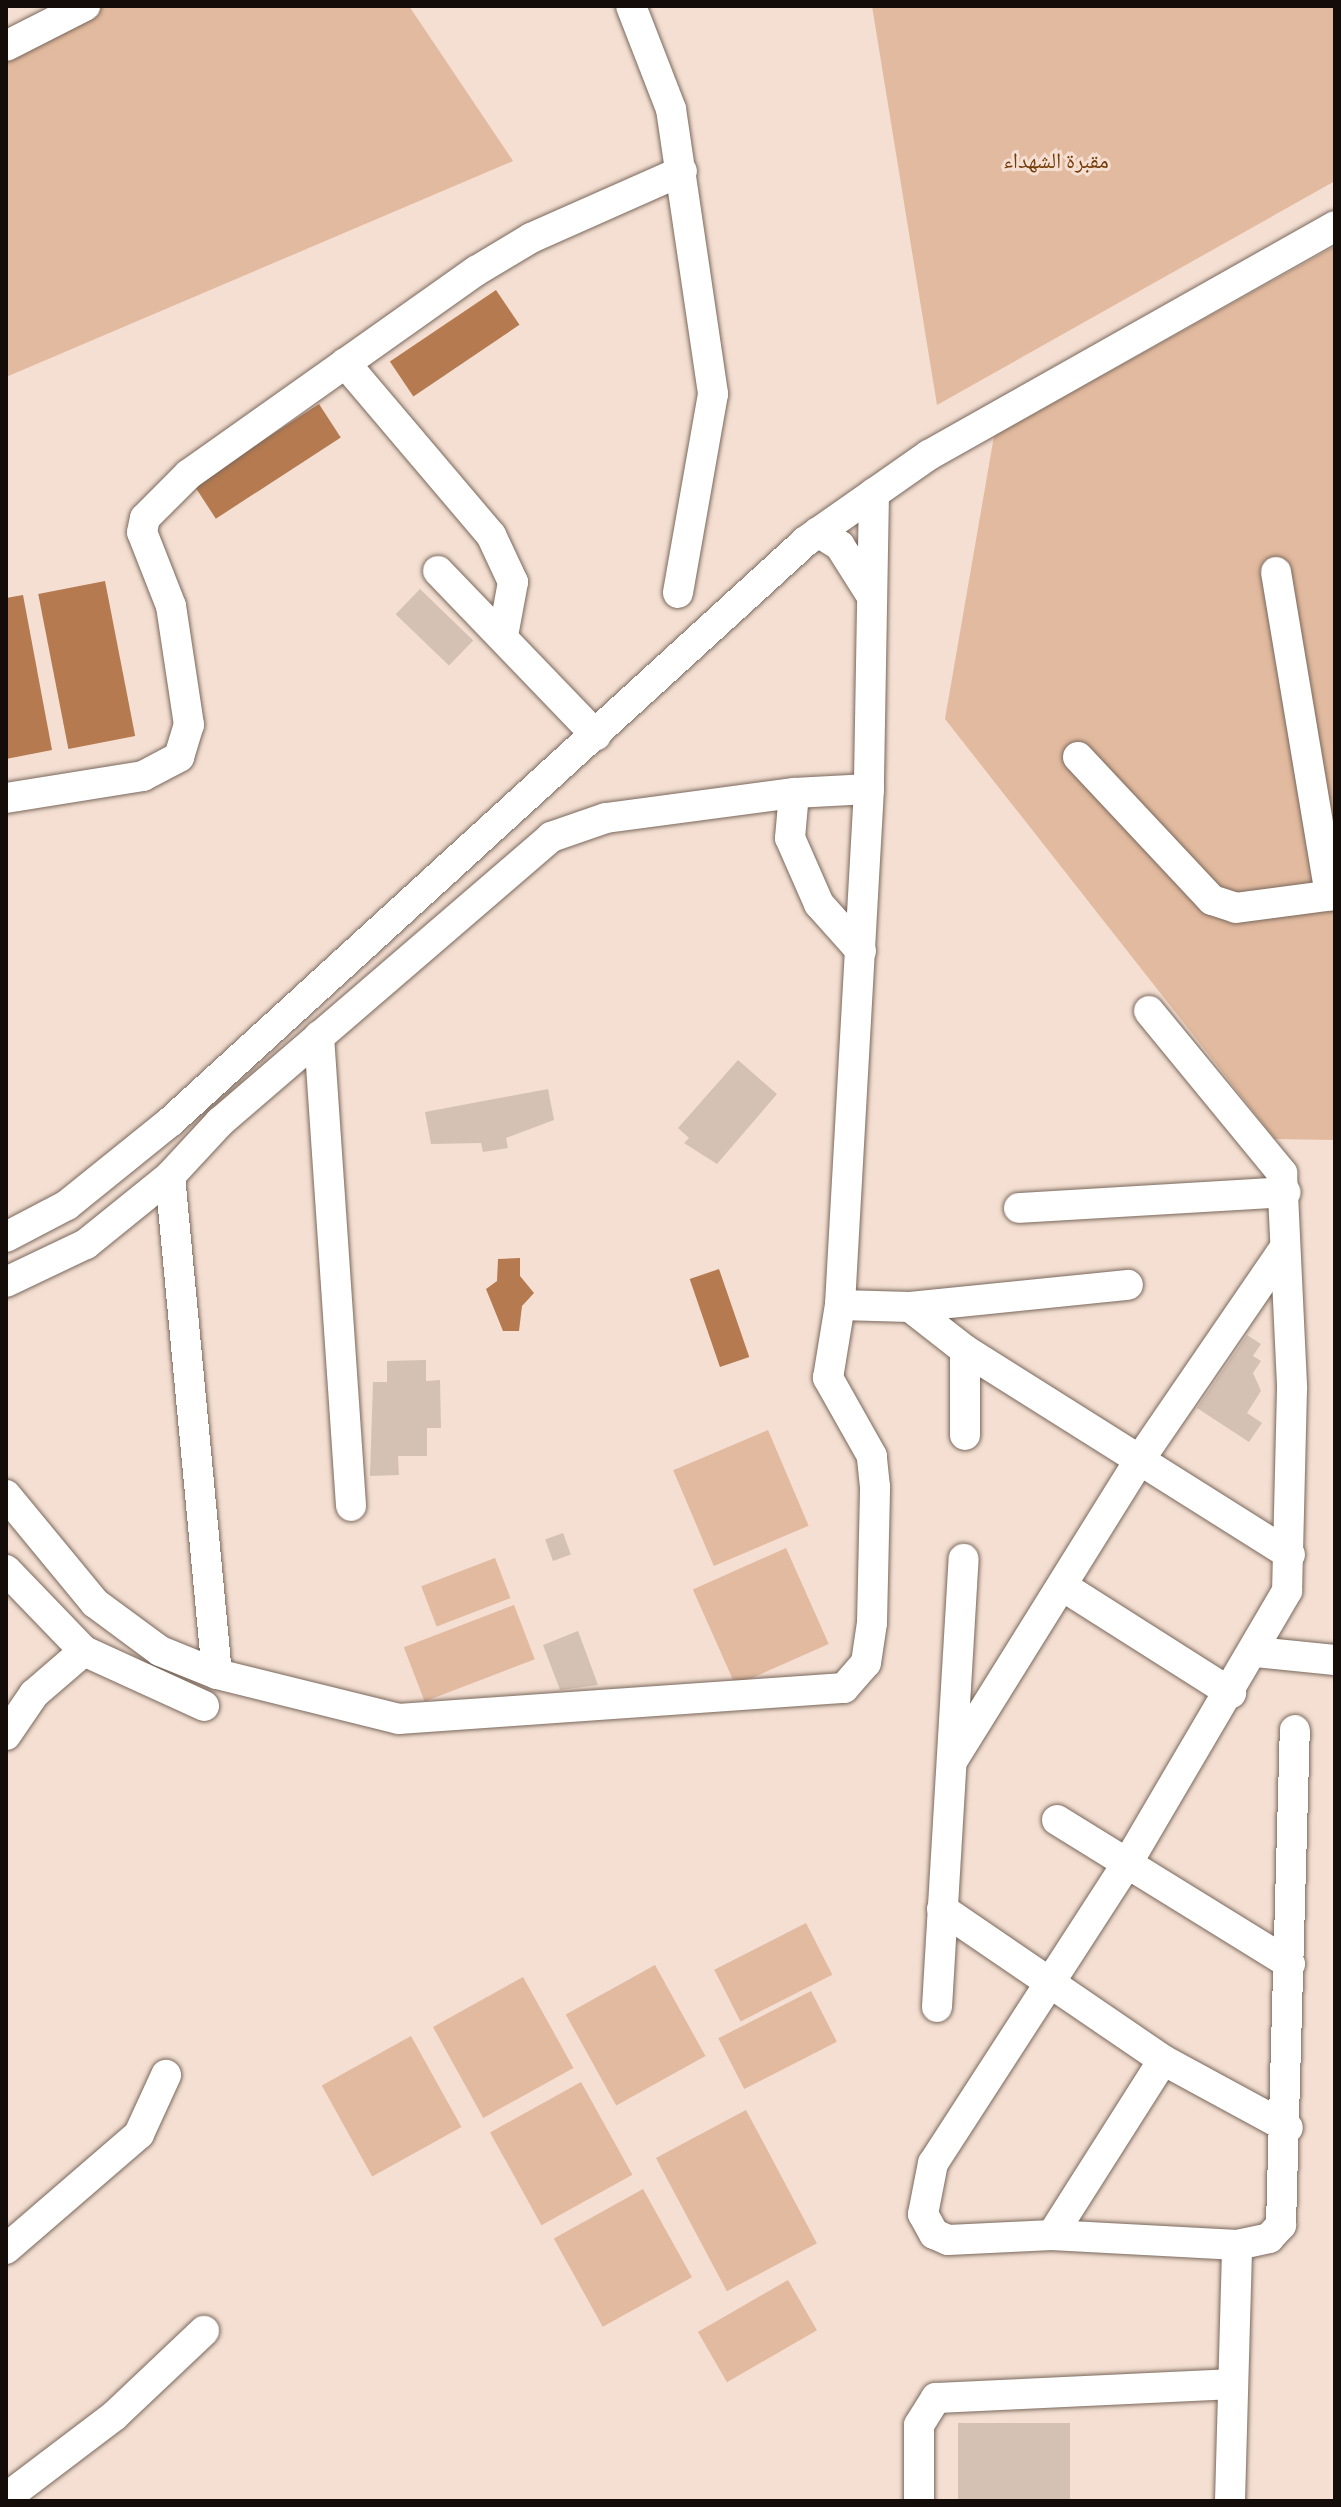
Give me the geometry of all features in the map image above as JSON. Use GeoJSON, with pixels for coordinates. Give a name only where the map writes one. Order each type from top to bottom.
{"type":"FeatureCollection","features":[{"type":"Feature","properties":{"kind":"street"},"geometry":{"type":"LineString","coordinates":[[6,46],[85,6]]}},
{"type":"Feature","properties":{"kind":"street"},"geometry":{"type":"LineString","coordinates":[[631,6],[671,109],[713,394],[678,593]]}},
{"type":"Feature","properties":{"kind":"street"},"geometry":{"type":"LineString","coordinates":[[6,798],[143,776],[179,757],[189,725],[171,606],[145,548],[145,518],[253,424],[531,238],[682,171]]}},
{"type":"Feature","properties":{"kind":"street"},"geometry":{"type":"LineString","coordinates":[[6,1237],[113,1172],[440,869],[596,735],[682,647],[818,532],[874,493],[1335,226]]}},
{"type":"Feature","properties":{"kind":"street"},"geometry":{"type":"LineString","coordinates":[[345,363],[491,535],[513,582],[503,636]]}},
{"type":"Feature","properties":{"kind":"street"},"geometry":{"type":"LineString","coordinates":[[6,1495],[95,1603],[160,1651],[217,1674],[399,1719],[844,1688],[866,1663],[872,1623],[875,1487],[872,1456],[828,1378],[840,1305],[861,951],[869,789],[874,493]]}},
{"type":"Feature","properties":{"kind":"street"},"geometry":{"type":"LineString","coordinates":[[818,532],[840,546],[871,595]]}},
{"type":"Feature","properties":{"kind":"street"},"geometry":{"type":"LineString","coordinates":[[438,571],[596,735]]}},
{"type":"Feature","properties":{"kind":"street"},"geometry":{"type":"LineString","coordinates":[[1078,757],[1212,900],[1236,908],[1332,895],[1276,572]]}},
{"type":"Feature","properties":{"kind":"street"},"geometry":{"type":"LineString","coordinates":[[6,1282],[86,1244],[170,1176],[319,1036],[551,837],[606,818],[794,793],[869,789]]}},
{"type":"Feature","properties":{"kind":"street"},"geometry":{"type":"LineString","coordinates":[[794,793],[793,856],[819,904],[861,951]]}},
{"type":"Feature","properties":{"kind":"street"},"geometry":{"type":"LineString","coordinates":[[1149,1011],[1275,1160],[1286,1192],[1284,1249],[1290,1555],[1287,1591],[1256,1652],[1126,1865],[933,2163],[923,2214],[934,2234],[948,2240],[1052,2235],[1237,2245],[1269,2238],[1281,2225],[1288,2128],[1295,1730]]}},
{"type":"Feature","properties":{"kind":"street"},"geometry":{"type":"LineString","coordinates":[[319,1036],[351,1506]]}},
{"type":"Feature","properties":{"kind":"street"},"geometry":{"type":"LineString","coordinates":[[170,1176],[217,1674]]}},
{"type":"Feature","properties":{"kind":"street"},"geometry":{"type":"LineString","coordinates":[[1019,1208],[1286,1192]]}},
{"type":"Feature","properties":{"kind":"street"},"geometry":{"type":"LineString","coordinates":[[954,1758],[1064,1587],[1138,1462],[1284,1249]]}},
{"type":"Feature","properties":{"kind":"street"},"geometry":{"type":"LineString","coordinates":[[840,1305],[910,1307],[1128,1285]]}},
{"type":"Feature","properties":{"kind":"street"},"geometry":{"type":"LineString","coordinates":[[910,1307],[965,1350],[1138,1462],[1290,1555]]}},
{"type":"Feature","properties":{"kind":"street"},"geometry":{"type":"LineString","coordinates":[[965,1350],[965,1435]]}},
{"type":"Feature","properties":{"kind":"street"},"geometry":{"type":"LineString","coordinates":[[937,2007],[964,1559]]}},
{"type":"Feature","properties":{"kind":"street"},"geometry":{"type":"LineString","coordinates":[[6,1570],[84,1651],[204,1706]]}},
{"type":"Feature","properties":{"kind":"street"},"geometry":{"type":"LineString","coordinates":[[1064,1587],[1231,1693]]}},
{"type":"Feature","properties":{"kind":"street"},"geometry":{"type":"LineString","coordinates":[[6,1735],[20,1699],[84,1651]]}},
{"type":"Feature","properties":{"kind":"street"},"geometry":{"type":"LineString","coordinates":[[1256,1652],[1335,1660]]}},
{"type":"Feature","properties":{"kind":"street"},"geometry":{"type":"LineString","coordinates":[[1057,1820],[1290,1964]]}},
{"type":"Feature","properties":{"kind":"street"},"geometry":{"type":"LineString","coordinates":[[942,1909],[1048,1986],[1163,2060],[1288,2128]]}},
{"type":"Feature","properties":{"kind":"street"},"geometry":{"type":"LineString","coordinates":[[1052,2235],[1163,2060]]}},
{"type":"Feature","properties":{"kind":"street"},"geometry":{"type":"LineString","coordinates":[[6,2249],[139,2134],[166,2075]]}},
{"type":"Feature","properties":{"kind":"street"},"geometry":{"type":"LineString","coordinates":[[1230,2501],[1230,2384],[1237,2245]]}},
{"type":"Feature","properties":{"kind":"street"},"geometry":{"type":"LineString","coordinates":[[6,2498],[124,2408],[204,2331]]}},
{"type":"Feature","properties":{"kind":"street"},"geometry":{"type":"LineString","coordinates":[[919,2501],[919,2425],[936,2398],[1230,2384]]}},
{"type":"Feature","properties":{"kind":"green space"},"geometry":{"type":"Polygon","coordinates":[[[100,6],[409,6],[513,161],[6,377],[6,49],[100,6]]]}},
{"type":"Feature","properties":{"kind":"green space","name":"مقبرة الشهداء"},"geometry":{"type":"Polygon","coordinates":[[[872,6],[1335,6],[1335,181],[937,405],[872,6]]]}},
{"type":"Feature","properties":{"kind":"green space"},"geometry":{"type":"Polygon","coordinates":[[[1335,246],[1335,1140],[1275,1139],[945,719],[994,436],[1335,246]]]}},
{"type":"Feature","properties":{"kind":"green space"},"geometry":{"type":"Polygon","coordinates":[[[768,1430],[809,1526],[714,1566],[673,1470],[768,1430]]]}},
{"type":"Feature","properties":{"kind":"green space"},"geometry":{"type":"Polygon","coordinates":[[[786,1548],[829,1644],[736,1685],[693,1589],[786,1548]]]}},
{"type":"Feature","properties":{"kind":"green space"},"geometry":{"type":"Polygon","coordinates":[[[495,1558],[510,1598],[437,1626],[421,1586],[495,1558]]]}},
{"type":"Feature","properties":{"kind":"green space"},"geometry":{"type":"Polygon","coordinates":[[[514,1605],[535,1659],[425,1701],[404,1647],[514,1605]]]}},
{"type":"Feature","properties":{"kind":"green space"},"geometry":{"type":"Polygon","coordinates":[[[806,1923],[832,1975],[741,2021],[714,1970],[806,1923]]]}},
{"type":"Feature","properties":{"kind":"green space"},"geometry":{"type":"Polygon","coordinates":[[[655,1965],[705,2056],[616,2105],[566,2014],[655,1965]]]}},
{"type":"Feature","properties":{"kind":"green space"},"geometry":{"type":"Polygon","coordinates":[[[523,1977],[573,2068],[483,2118],[433,2027],[523,1977]]]}},
{"type":"Feature","properties":{"kind":"green space"},"geometry":{"type":"Polygon","coordinates":[[[811,1991],[837,2042],[744,2089],[718,2038],[811,1991]]]}},
{"type":"Feature","properties":{"kind":"green space"},"geometry":{"type":"Polygon","coordinates":[[[411,2036],[461,2127],[372,2176],[322,2085],[411,2036]]]}},
{"type":"Feature","properties":{"kind":"green space"},"geometry":{"type":"Polygon","coordinates":[[[581,2082],[632,2175],[541,2225],[490,2132],[581,2082]]]}},
{"type":"Feature","properties":{"kind":"green space"},"geometry":{"type":"Polygon","coordinates":[[[746,2110],[817,2243],[727,2291],[656,2158],[746,2110]]]}},
{"type":"Feature","properties":{"kind":"green space"},"geometry":{"type":"Polygon","coordinates":[[[643,2189],[692,2277],[603,2327],[554,2238],[643,2189]]]}},
{"type":"Feature","properties":{"kind":"green space"},"geometry":{"type":"Polygon","coordinates":[[[788,2280],[817,2330],[727,2382],[698,2332],[788,2280]]]}},
{"type":"Feature","properties":{"kind":"shaded area"},"geometry":{"type":"Polygon","coordinates":[[[496,290],[519,325],[413,396],[390,362],[496,290]]]}},
{"type":"Feature","properties":{"kind":"shaded area"},"geometry":{"type":"Polygon","coordinates":[[[319,404],[341,438],[216,519],[194,485],[319,404]]]}},
{"type":"Feature","properties":{"kind":"shaded area"},"geometry":{"type":"Polygon","coordinates":[[[105,581],[135,736],[68,749],[38,594],[105,581]]]}},
{"type":"Feature","properties":{"kind":"shaded area"},"geometry":{"type":"Polygon","coordinates":[[[23,595],[52,750],[6,759],[6,598],[23,595]]]}},
{"type":"Feature","properties":{"kind":"shaded area"},"geometry":{"type":"Polygon","coordinates":[[[520,1258],[520,1276],[534,1293],[522,1306],[519,1331],[503,1331],[486,1289],[497,1281],[498,1259],[520,1258]]]}},
{"type":"Feature","properties":{"kind":"shaded area"},"geometry":{"type":"Polygon","coordinates":[[[719,1269],[749,1357],[720,1367],[690,1279],[719,1269]]]}},
{"type":"Feature","properties":{"kind":"building"},"geometry":{"type":"Polygon","coordinates":[[[420,589],[473,640],[449,666],[396,614],[420,589]]]}},
{"type":"Feature","properties":{"kind":"building"},"geometry":{"type":"Polygon","coordinates":[[[738,1060],[777,1094],[717,1164],[684,1143],[689,1138],[678,1128],[738,1060]]]}},
{"type":"Feature","properties":{"kind":"building"},"geometry":{"type":"Polygon","coordinates":[[[548,1089],[554,1120],[506,1138],[508,1148],[483,1152],[481,1143],[431,1144],[425,1112],[548,1089]]]}},
{"type":"Feature","properties":{"kind":"building"},"geometry":{"type":"Polygon","coordinates":[[[1247,1335],[1261,1344],[1253,1356],[1261,1361],[1253,1373],[1261,1391],[1247,1413],[1262,1423],[1249,1442],[1197,1408],[1247,1335]]]}},
{"type":"Feature","properties":{"kind":"building"},"geometry":{"type":"Polygon","coordinates":[[[426,1360],[426,1381],[440,1380],[441,1428],[427,1428],[427,1456],[398,1456],[399,1475],[370,1476],[373,1382],[387,1382],[387,1361],[426,1360]]]}},
{"type":"Feature","properties":{"kind":"building"},"geometry":{"type":"Polygon","coordinates":[[[563,1533],[571,1555],[553,1561],[545,1539],[563,1533]]]}},
{"type":"Feature","properties":{"kind":"building"},"geometry":{"type":"Polygon","coordinates":[[[578,1631],[598,1685],[560,1690],[543,1645],[578,1631]]]}},
{"type":"Feature","properties":{"kind":"building"},"geometry":{"type":"Polygon","coordinates":[[[958,2423],[1070,2423],[1070,2501],[958,2501],[958,2423]]]}}]}
